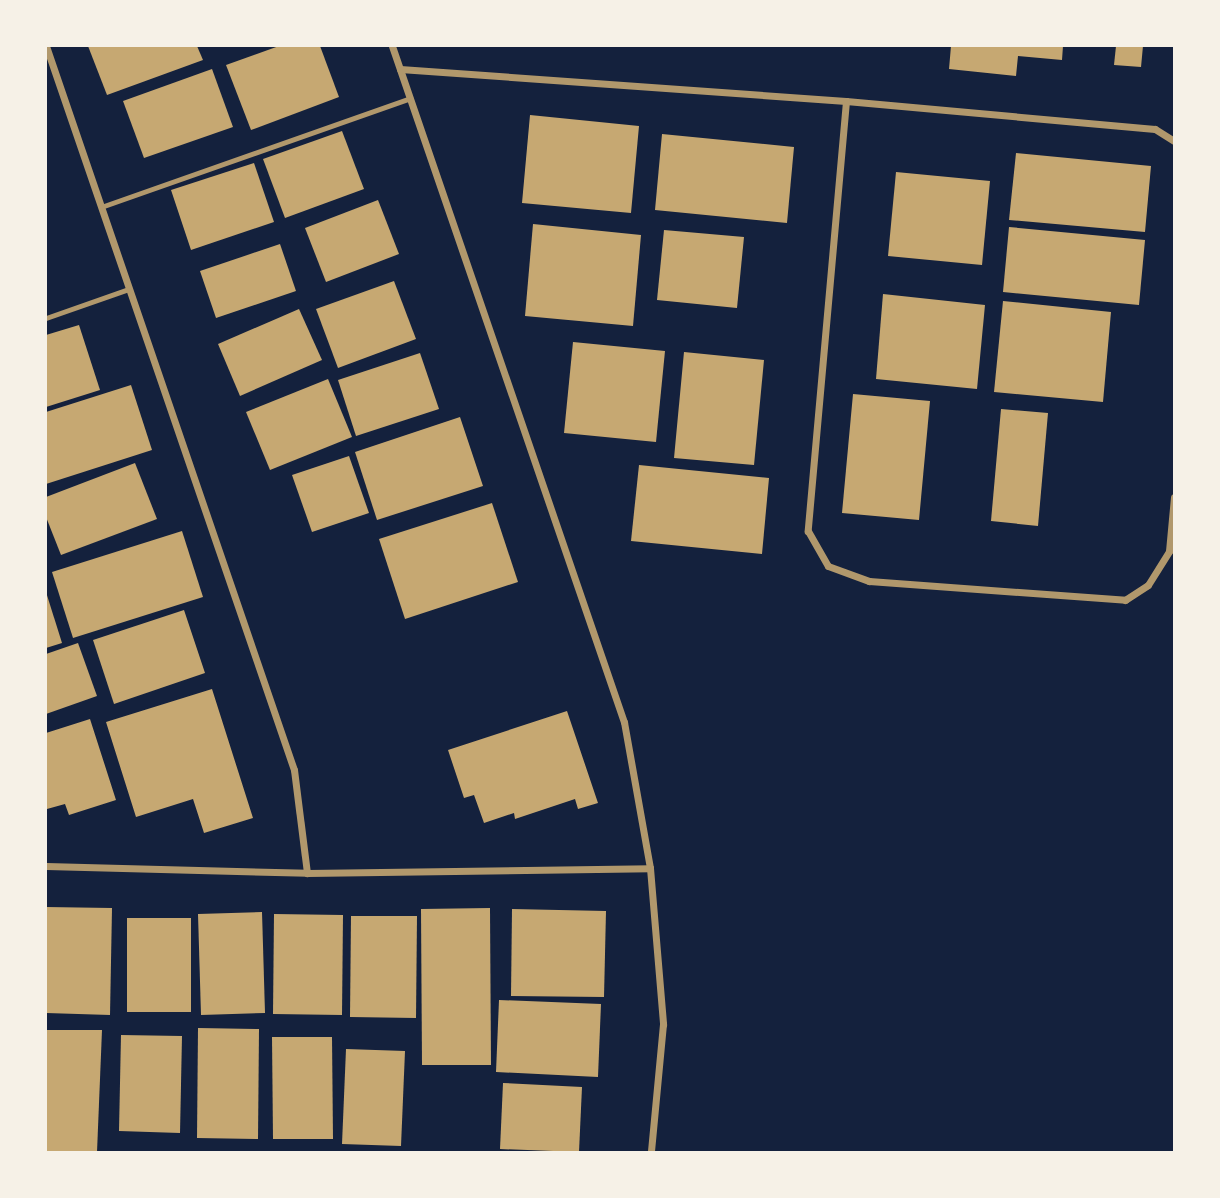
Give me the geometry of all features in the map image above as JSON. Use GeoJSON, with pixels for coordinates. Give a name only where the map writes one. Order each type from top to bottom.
{"type":"FeatureCollection","features":[{"type":"Feature","properties":{"kind":"street"},"geometry":{"type":"LineString","coordinates":[[46,46],[294,770],[307,873]]}},
{"type":"Feature","properties":{"kind":"street"},"geometry":{"type":"LineString","coordinates":[[392,46],[624,722],[650,868],[663,1024],[651,1153]]}},
{"type":"Feature","properties":{"kind":"street"},"geometry":{"type":"LineString","coordinates":[[400,69],[846,101],[1154,129],[1174,141]]}},
{"type":"Feature","properties":{"kind":"street"},"geometry":{"type":"LineString","coordinates":[[846,101],[808,531],[828,566],[869,581],[1125,600],[1148,585],[1169,551],[1174,497]]}},
{"type":"Feature","properties":{"kind":"street"},"geometry":{"type":"LineString","coordinates":[[46,866],[307,873],[650,868]]}},
{"type":"Feature","properties":{"kind":"lane"},"geometry":{"type":"LineString","coordinates":[[101,207],[410,97]]}},
{"type":"Feature","properties":{"kind":"lane"},"geometry":{"type":"LineString","coordinates":[[46,318],[129,289]]}},
{"type":"Feature","properties":{"kind":"building"},"geometry":{"type":"Polygon","coordinates":[[[88,46],[197,46],[203,60],[107,95],[88,46]]]}},
{"type":"Feature","properties":{"kind":"building"},"geometry":{"type":"Polygon","coordinates":[[[279,46],[320,46],[339,97],[251,130],[226,65],[279,46]]]}},
{"type":"Feature","properties":{"kind":"building"},"geometry":{"type":"Polygon","coordinates":[[[951,46],[1063,46],[1062,60],[1018,56],[1016,76],[949,69],[951,46]]]}},
{"type":"Feature","properties":{"kind":"building"},"geometry":{"type":"Polygon","coordinates":[[[1116,46],[1143,46],[1141,67],[1114,65],[1116,46]]]}},
{"type":"Feature","properties":{"kind":"building"},"geometry":{"type":"Polygon","coordinates":[[[212,69],[233,127],[144,158],[123,101],[212,69]]]}},
{"type":"Feature","properties":{"kind":"building"},"geometry":{"type":"Polygon","coordinates":[[[530,115],[639,126],[631,213],[522,203],[530,115]]]}},
{"type":"Feature","properties":{"kind":"building"},"geometry":{"type":"Polygon","coordinates":[[[342,131],[364,189],[285,218],[263,159],[342,131]]]}},
{"type":"Feature","properties":{"kind":"building"},"geometry":{"type":"Polygon","coordinates":[[[662,134],[794,147],[787,223],[655,210],[662,134]]]}},
{"type":"Feature","properties":{"kind":"building"},"geometry":{"type":"Polygon","coordinates":[[[1016,153],[1151,166],[1145,232],[1009,220],[1016,153]]]}},
{"type":"Feature","properties":{"kind":"building"},"geometry":{"type":"Polygon","coordinates":[[[254,163],[274,222],[191,250],[171,190],[254,163]]]}},
{"type":"Feature","properties":{"kind":"building"},"geometry":{"type":"Polygon","coordinates":[[[896,172],[990,181],[982,265],[888,256],[896,172]]]}},
{"type":"Feature","properties":{"kind":"building"},"geometry":{"type":"Polygon","coordinates":[[[378,200],[399,254],[326,282],[305,228],[378,200]]]}},
{"type":"Feature","properties":{"kind":"building"},"geometry":{"type":"Polygon","coordinates":[[[533,224],[641,235],[633,326],[525,316],[533,224]]]}},
{"type":"Feature","properties":{"kind":"building"},"geometry":{"type":"Polygon","coordinates":[[[1009,227],[1145,240],[1139,305],[1003,292],[1009,227]]]}},
{"type":"Feature","properties":{"kind":"building"},"geometry":{"type":"Polygon","coordinates":[[[664,230],[744,237],[737,308],[657,300],[664,230]]]}},
{"type":"Feature","properties":{"kind":"building"},"geometry":{"type":"Polygon","coordinates":[[[280,244],[296,291],[216,318],[200,271],[280,244]]]}},
{"type":"Feature","properties":{"kind":"building"},"geometry":{"type":"Polygon","coordinates":[[[394,281],[416,339],[338,368],[316,309],[394,281]]]}},
{"type":"Feature","properties":{"kind":"building"},"geometry":{"type":"Polygon","coordinates":[[[883,294],[985,305],[977,389],[876,379],[883,294]]]}},
{"type":"Feature","properties":{"kind":"building"},"geometry":{"type":"Polygon","coordinates":[[[1003,301],[1111,312],[1103,402],[994,392],[1003,301]]]}},
{"type":"Feature","properties":{"kind":"building"},"geometry":{"type":"Polygon","coordinates":[[[299,309],[322,360],[240,396],[218,344],[299,309]]]}},
{"type":"Feature","properties":{"kind":"building"},"geometry":{"type":"Polygon","coordinates":[[[79,325],[100,390],[46,407],[46,335],[79,325]]]}},
{"type":"Feature","properties":{"kind":"building"},"geometry":{"type":"Polygon","coordinates":[[[573,342],[665,351],[656,442],[564,433],[573,342]]]}},
{"type":"Feature","properties":{"kind":"building"},"geometry":{"type":"Polygon","coordinates":[[[684,352],[764,360],[754,465],[674,458],[684,352]]]}},
{"type":"Feature","properties":{"kind":"building"},"geometry":{"type":"Polygon","coordinates":[[[420,353],[439,409],[356,436],[338,380],[420,353]]]}},
{"type":"Feature","properties":{"kind":"building"},"geometry":{"type":"Polygon","coordinates":[[[328,379],[352,437],[270,470],[246,412],[328,379]]]}},
{"type":"Feature","properties":{"kind":"building"},"geometry":{"type":"Polygon","coordinates":[[[131,385],[152,450],[46,484],[46,412],[131,385]]]}},
{"type":"Feature","properties":{"kind":"building"},"geometry":{"type":"Polygon","coordinates":[[[853,394],[930,401],[919,520],[842,513],[853,394]]]}},
{"type":"Feature","properties":{"kind":"building"},"geometry":{"type":"Polygon","coordinates":[[[1001,409],[1048,413],[1038,526],[991,521],[1001,409]]]}},
{"type":"Feature","properties":{"kind":"building"},"geometry":{"type":"Polygon","coordinates":[[[460,417],[483,486],[377,520],[355,452],[460,417]]]}},
{"type":"Feature","properties":{"kind":"building"},"geometry":{"type":"Polygon","coordinates":[[[349,456],[369,513],[312,532],[292,475],[349,456]]]}},
{"type":"Feature","properties":{"kind":"building"},"geometry":{"type":"Polygon","coordinates":[[[135,463],[157,519],[61,555],[46,517],[46,497],[135,463]]]}},
{"type":"Feature","properties":{"kind":"building"},"geometry":{"type":"Polygon","coordinates":[[[639,465],[769,478],[762,554],[631,541],[639,465]]]}},
{"type":"Feature","properties":{"kind":"building"},"geometry":{"type":"Polygon","coordinates":[[[492,503],[518,582],[405,619],[379,539],[492,503]]]}},
{"type":"Feature","properties":{"kind":"building"},"geometry":{"type":"Polygon","coordinates":[[[182,531],[203,597],[73,638],[52,572],[182,531]]]}},
{"type":"Feature","properties":{"kind":"building"},"geometry":{"type":"Polygon","coordinates":[[[46,592],[62,643],[46,648],[46,592]]]}},
{"type":"Feature","properties":{"kind":"building"},"geometry":{"type":"Polygon","coordinates":[[[184,610],[205,673],[114,704],[93,640],[184,610]]]}},
{"type":"Feature","properties":{"kind":"building"},"geometry":{"type":"Polygon","coordinates":[[[78,643],[97,696],[46,714],[46,654],[78,643]]]}},
{"type":"Feature","properties":{"kind":"building"},"geometry":{"type":"Polygon","coordinates":[[[212,689],[253,818],[204,833],[193,799],[136,817],[106,722],[212,689]]]}},
{"type":"Feature","properties":{"kind":"building"},"geometry":{"type":"Polygon","coordinates":[[[567,711],[598,803],[578,809],[575,799],[515,819],[514,813],[484,823],[474,795],[464,798],[448,750],[567,711]]]}},
{"type":"Feature","properties":{"kind":"building"},"geometry":{"type":"Polygon","coordinates":[[[90,719],[116,800],[69,815],[65,804],[47,809],[46,733],[90,719]]]}},
{"type":"Feature","properties":{"kind":"building"},"geometry":{"type":"Polygon","coordinates":[[[46,907],[112,908],[110,1015],[46,1013],[46,907]]]}},
{"type":"Feature","properties":{"kind":"building"},"geometry":{"type":"Polygon","coordinates":[[[490,908],[491,1065],[422,1065],[421,909],[490,908]]]}},
{"type":"Feature","properties":{"kind":"building"},"geometry":{"type":"Polygon","coordinates":[[[512,909],[606,911],[604,997],[511,996],[512,909]]]}},
{"type":"Feature","properties":{"kind":"building"},"geometry":{"type":"Polygon","coordinates":[[[262,912],[265,1013],[201,1015],[198,914],[262,912]]]}},
{"type":"Feature","properties":{"kind":"building"},"geometry":{"type":"Polygon","coordinates":[[[274,914],[343,915],[342,1015],[273,1014],[274,914]]]}},
{"type":"Feature","properties":{"kind":"building"},"geometry":{"type":"Polygon","coordinates":[[[351,916],[417,916],[416,1018],[350,1017],[351,916]]]}},
{"type":"Feature","properties":{"kind":"building"},"geometry":{"type":"Polygon","coordinates":[[[127,918],[191,918],[191,1012],[127,1012],[127,918]]]}},
{"type":"Feature","properties":{"kind":"building"},"geometry":{"type":"Polygon","coordinates":[[[499,1000],[601,1004],[598,1077],[496,1072],[499,1000]]]}},
{"type":"Feature","properties":{"kind":"building"},"geometry":{"type":"Polygon","coordinates":[[[198,1028],[259,1029],[258,1139],[197,1138],[198,1028]]]}},
{"type":"Feature","properties":{"kind":"building"},"geometry":{"type":"Polygon","coordinates":[[[46,1030],[102,1030],[97,1152],[46,1152],[46,1030]]]}},
{"type":"Feature","properties":{"kind":"building"},"geometry":{"type":"Polygon","coordinates":[[[121,1035],[182,1036],[180,1133],[119,1131],[121,1035]]]}},
{"type":"Feature","properties":{"kind":"building"},"geometry":{"type":"Polygon","coordinates":[[[272,1037],[332,1037],[333,1139],[273,1139],[272,1037]]]}},
{"type":"Feature","properties":{"kind":"building"},"geometry":{"type":"Polygon","coordinates":[[[346,1049],[405,1051],[401,1146],[342,1144],[346,1049]]]}},
{"type":"Feature","properties":{"kind":"building"},"geometry":{"type":"Polygon","coordinates":[[[503,1083],[582,1087],[579,1152],[500,1149],[503,1083]]]}}]}
